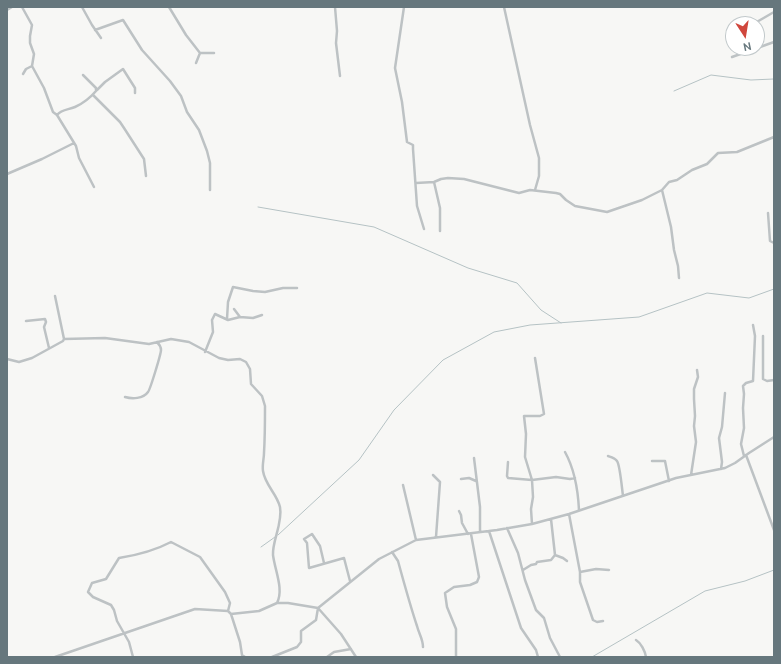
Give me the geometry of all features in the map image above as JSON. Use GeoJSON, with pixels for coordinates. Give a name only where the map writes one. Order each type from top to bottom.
{"type":"FeatureCollection","features":[{"type":"Feature","properties":{"kind":"street"},"geometry":{"type":"LineString","coordinates":[[7,10],[12,7]]}},
{"type":"Feature","properties":{"kind":"street"},"geometry":{"type":"LineString","coordinates":[[22,7],[32,25],[30,36],[30,43],[34,54],[32,66],[44,88],[53,112],[57,115],[74,143],[81,163],[94,187]]}},
{"type":"Feature","properties":{"kind":"street"},"geometry":{"type":"LineString","coordinates":[[82,7],[101,38]]}},
{"type":"Feature","properties":{"kind":"street"},"geometry":{"type":"LineString","coordinates":[[169,7],[186,35],[200,54]]}},
{"type":"Feature","properties":{"kind":"street"},"geometry":{"type":"LineString","coordinates":[[335,7],[337,31],[336,43],[340,76]]}},
{"type":"Feature","properties":{"kind":"street"},"geometry":{"type":"LineString","coordinates":[[404,7],[395,68],[402,102],[406,142],[413,145],[417,206],[424,229]]}},
{"type":"Feature","properties":{"kind":"street"},"geometry":{"type":"LineString","coordinates":[[504,7],[530,125],[539,158],[539,176],[534,190]]}},
{"type":"Feature","properties":{"kind":"street"},"geometry":{"type":"LineString","coordinates":[[765,17],[774,12]]}},
{"type":"Feature","properties":{"kind":"street"},"geometry":{"type":"LineString","coordinates":[[95,30],[123,20],[126,22],[142,50],[170,81],[181,96],[187,112],[201,135],[207,151],[210,163],[210,190]]}},
{"type":"Feature","properties":{"kind":"street"},"geometry":{"type":"LineString","coordinates":[[732,57],[774,42]]}},
{"type":"Feature","properties":{"kind":"street"},"geometry":{"type":"LineString","coordinates":[[200,54],[214,53]]}},
{"type":"Feature","properties":{"kind":"street"},"geometry":{"type":"LineString","coordinates":[[196,63],[200,54]]}},
{"type":"Feature","properties":{"kind":"street"},"geometry":{"type":"LineString","coordinates":[[23,74],[26,69],[32,66]]}},
{"type":"Feature","properties":{"kind":"street"},"geometry":{"type":"LineString","coordinates":[[57,115],[64,110],[74,108],[88,100],[105,82],[123,70],[135,88],[135,94]]}},
{"type":"Feature","properties":{"kind":"street"},"geometry":{"type":"LineString","coordinates":[[83,75],[96,88],[96,91]]}},
{"type":"Feature","properties":{"kind":"street"},"geometry":{"type":"LineString","coordinates":[[93,95],[124,128],[144,159],[146,176]]}},
{"type":"Feature","properties":{"kind":"street"},"geometry":{"type":"LineString","coordinates":[[416,183],[434,182],[441,178],[464,179],[519,193],[534,190],[560,194],[575,206],[607,212],[642,200],[662,190],[670,182],[677,180],[692,170],[707,164],[718,153],[737,152],[774,137]]}},
{"type":"Feature","properties":{"kind":"street"},"geometry":{"type":"LineString","coordinates":[[7,174],[74,143]]}},
{"type":"Feature","properties":{"kind":"street"},"geometry":{"type":"LineString","coordinates":[[434,182],[440,208],[440,231]]}},
{"type":"Feature","properties":{"kind":"street"},"geometry":{"type":"LineString","coordinates":[[662,190],[671,227],[679,278]]}},
{"type":"Feature","properties":{"kind":"street"},"geometry":{"type":"LineString","coordinates":[[768,213],[770,241],[774,243]]}},
{"type":"Feature","properties":{"kind":"street"},"geometry":{"type":"LineString","coordinates":[[227,319],[228,302],[233,287],[265,292],[283,288],[297,288]]}},
{"type":"Feature","properties":{"kind":"street"},"geometry":{"type":"LineString","coordinates":[[55,296],[64,339]]}},
{"type":"Feature","properties":{"kind":"street"},"geometry":{"type":"LineString","coordinates":[[234,309],[240,317]]}},
{"type":"Feature","properties":{"kind":"street"},"geometry":{"type":"LineString","coordinates":[[205,352],[213,332],[212,320],[215,314],[227,319],[240,317],[253,318],[262,315]]}},
{"type":"Feature","properties":{"kind":"street"},"geometry":{"type":"LineString","coordinates":[[26,321],[45,319],[46,322],[44,327],[49,348]]}},
{"type":"Feature","properties":{"kind":"street"},"geometry":{"type":"LineString","coordinates":[[753,325],[755,336],[753,381],[746,383],[743,386],[744,428],[741,444],[774,530]]}},
{"type":"Feature","properties":{"kind":"street"},"geometry":{"type":"LineString","coordinates":[[763,336],[763,379],[767,381],[774,380]]}},
{"type":"Feature","properties":{"kind":"street"},"geometry":{"type":"LineString","coordinates":[[7,359],[19,362],[32,358],[63,341],[64,339],[106,338],[149,344],[171,339],[189,342],[205,352],[219,358],[228,360],[240,359],[246,362],[250,369],[251,384],[264,399],[263,471],[268,486],[273,491],[278,503],[280,518],[273,554],[275,569],[278,574],[280,596],[277,603]]}},
{"type":"Feature","properties":{"kind":"street"},"geometry":{"type":"LineString","coordinates":[[125,397],[133,399],[142,396],[151,388],[161,352],[160,345],[157,342]]}},
{"type":"Feature","properties":{"kind":"street"},"geometry":{"type":"LineString","coordinates":[[532,524],[530,509],[533,497],[532,480],[525,457],[526,434],[524,416],[540,416],[544,414],[535,358]]}},
{"type":"Feature","properties":{"kind":"street"},"geometry":{"type":"LineString","coordinates":[[691,475],[696,441],[694,426],[696,416],[694,389],[698,377],[697,370]]}},
{"type":"Feature","properties":{"kind":"street"},"geometry":{"type":"LineString","coordinates":[[721,469],[722,462],[719,438],[722,427],[724,393]]}},
{"type":"Feature","properties":{"kind":"street"},"geometry":{"type":"LineString","coordinates":[[272,657],[297,647],[301,642],[301,631],[316,620],[318,608],[350,581],[379,559],[416,540],[470,534],[532,524],[569,514],[669,481],[721,469],[735,463],[774,437]]}},
{"type":"Feature","properties":{"kind":"street"},"geometry":{"type":"LineString","coordinates":[[564,452],[569,459],[575,478],[579,510]]}},
{"type":"Feature","properties":{"kind":"street"},"geometry":{"type":"LineString","coordinates":[[608,456],[617,461],[623,496]]}},
{"type":"Feature","properties":{"kind":"street"},"geometry":{"type":"LineString","coordinates":[[474,458],[480,507],[480,532]]}},
{"type":"Feature","properties":{"kind":"street"},"geometry":{"type":"LineString","coordinates":[[652,461],[665,461],[669,481]]}},
{"type":"Feature","properties":{"kind":"street"},"geometry":{"type":"LineString","coordinates":[[508,462],[508,478],[532,480],[556,477],[570,479],[575,478]]}},
{"type":"Feature","properties":{"kind":"street"},"geometry":{"type":"LineString","coordinates":[[433,475],[440,482],[436,537]]}},
{"type":"Feature","properties":{"kind":"street"},"geometry":{"type":"LineString","coordinates":[[461,479],[469,478],[476,481]]}},
{"type":"Feature","properties":{"kind":"street"},"geometry":{"type":"LineString","coordinates":[[403,485],[416,540]]}},
{"type":"Feature","properties":{"kind":"street"},"geometry":{"type":"LineString","coordinates":[[456,657],[456,629],[447,607],[445,593],[454,587],[470,585],[477,582],[479,576],[470,534],[462,523],[459,511]]}},
{"type":"Feature","properties":{"kind":"street"},"geometry":{"type":"LineString","coordinates":[[569,514],[580,572],[580,582],[593,620],[597,622],[603,621]]}},
{"type":"Feature","properties":{"kind":"street"},"geometry":{"type":"LineString","coordinates":[[551,519],[555,556]]}},
{"type":"Feature","properties":{"kind":"street"},"geometry":{"type":"LineString","coordinates":[[507,528],[518,553],[536,610],[544,618],[550,638],[560,657]]}},
{"type":"Feature","properties":{"kind":"street"},"geometry":{"type":"LineString","coordinates":[[489,531],[521,628],[536,650],[538,657]]}},
{"type":"Feature","properties":{"kind":"street"},"geometry":{"type":"LineString","coordinates":[[324,563],[320,546],[312,534],[304,539],[307,543],[309,568],[344,558],[350,581]]}},
{"type":"Feature","properties":{"kind":"street"},"geometry":{"type":"LineString","coordinates":[[133,657],[129,642],[117,621],[111,605],[93,598],[88,592],[92,583],[106,579],[119,558],[158,549],[171,542],[200,557],[225,592],[230,603],[228,611]]}},
{"type":"Feature","properties":{"kind":"street"},"geometry":{"type":"LineString","coordinates":[[392,552],[398,561],[417,626],[423,640],[423,647]]}},
{"type":"Feature","properties":{"kind":"street"},"geometry":{"type":"LineString","coordinates":[[555,556],[563,558],[567,561]]}},
{"type":"Feature","properties":{"kind":"street"},"geometry":{"type":"LineString","coordinates":[[523,570],[536,564],[537,562],[551,560],[555,556]]}},
{"type":"Feature","properties":{"kind":"street"},"geometry":{"type":"LineString","coordinates":[[580,572],[596,568],[608,570]]}},
{"type":"Feature","properties":{"kind":"street"},"geometry":{"type":"LineString","coordinates":[[231,614],[259,611],[277,603],[288,603],[318,608],[341,634],[356,657]]}},
{"type":"Feature","properties":{"kind":"street"},"geometry":{"type":"LineString","coordinates":[[54,657],[195,609],[228,611],[231,614],[240,642],[242,655],[245,657]]}},
{"type":"Feature","properties":{"kind":"street"},"geometry":{"type":"LineString","coordinates":[[636,640],[642,646],[646,653],[646,657]]}},
{"type":"Feature","properties":{"kind":"street"},"geometry":{"type":"LineString","coordinates":[[327,657],[334,652],[350,649]]}},
{"type":"Feature","properties":{"kind":"waterway"},"geometry":{"type":"LineString","coordinates":[[674,91],[711,75],[751,80],[774,79]]}},
{"type":"Feature","properties":{"kind":"waterway"},"geometry":{"type":"LineString","coordinates":[[258,207],[374,227],[468,268],[517,283],[541,310],[561,323]]}},
{"type":"Feature","properties":{"kind":"waterway"},"geometry":{"type":"LineString","coordinates":[[278,535],[359,460],[394,410],[443,360],[494,332],[530,325],[639,317],[707,293],[749,298],[774,289]]}},
{"type":"Feature","properties":{"kind":"waterway"},"geometry":{"type":"LineString","coordinates":[[261,547],[275,537]]}},
{"type":"Feature","properties":{"kind":"waterway"},"geometry":{"type":"LineString","coordinates":[[592,657],[705,591],[745,581],[774,570]]}}]}
